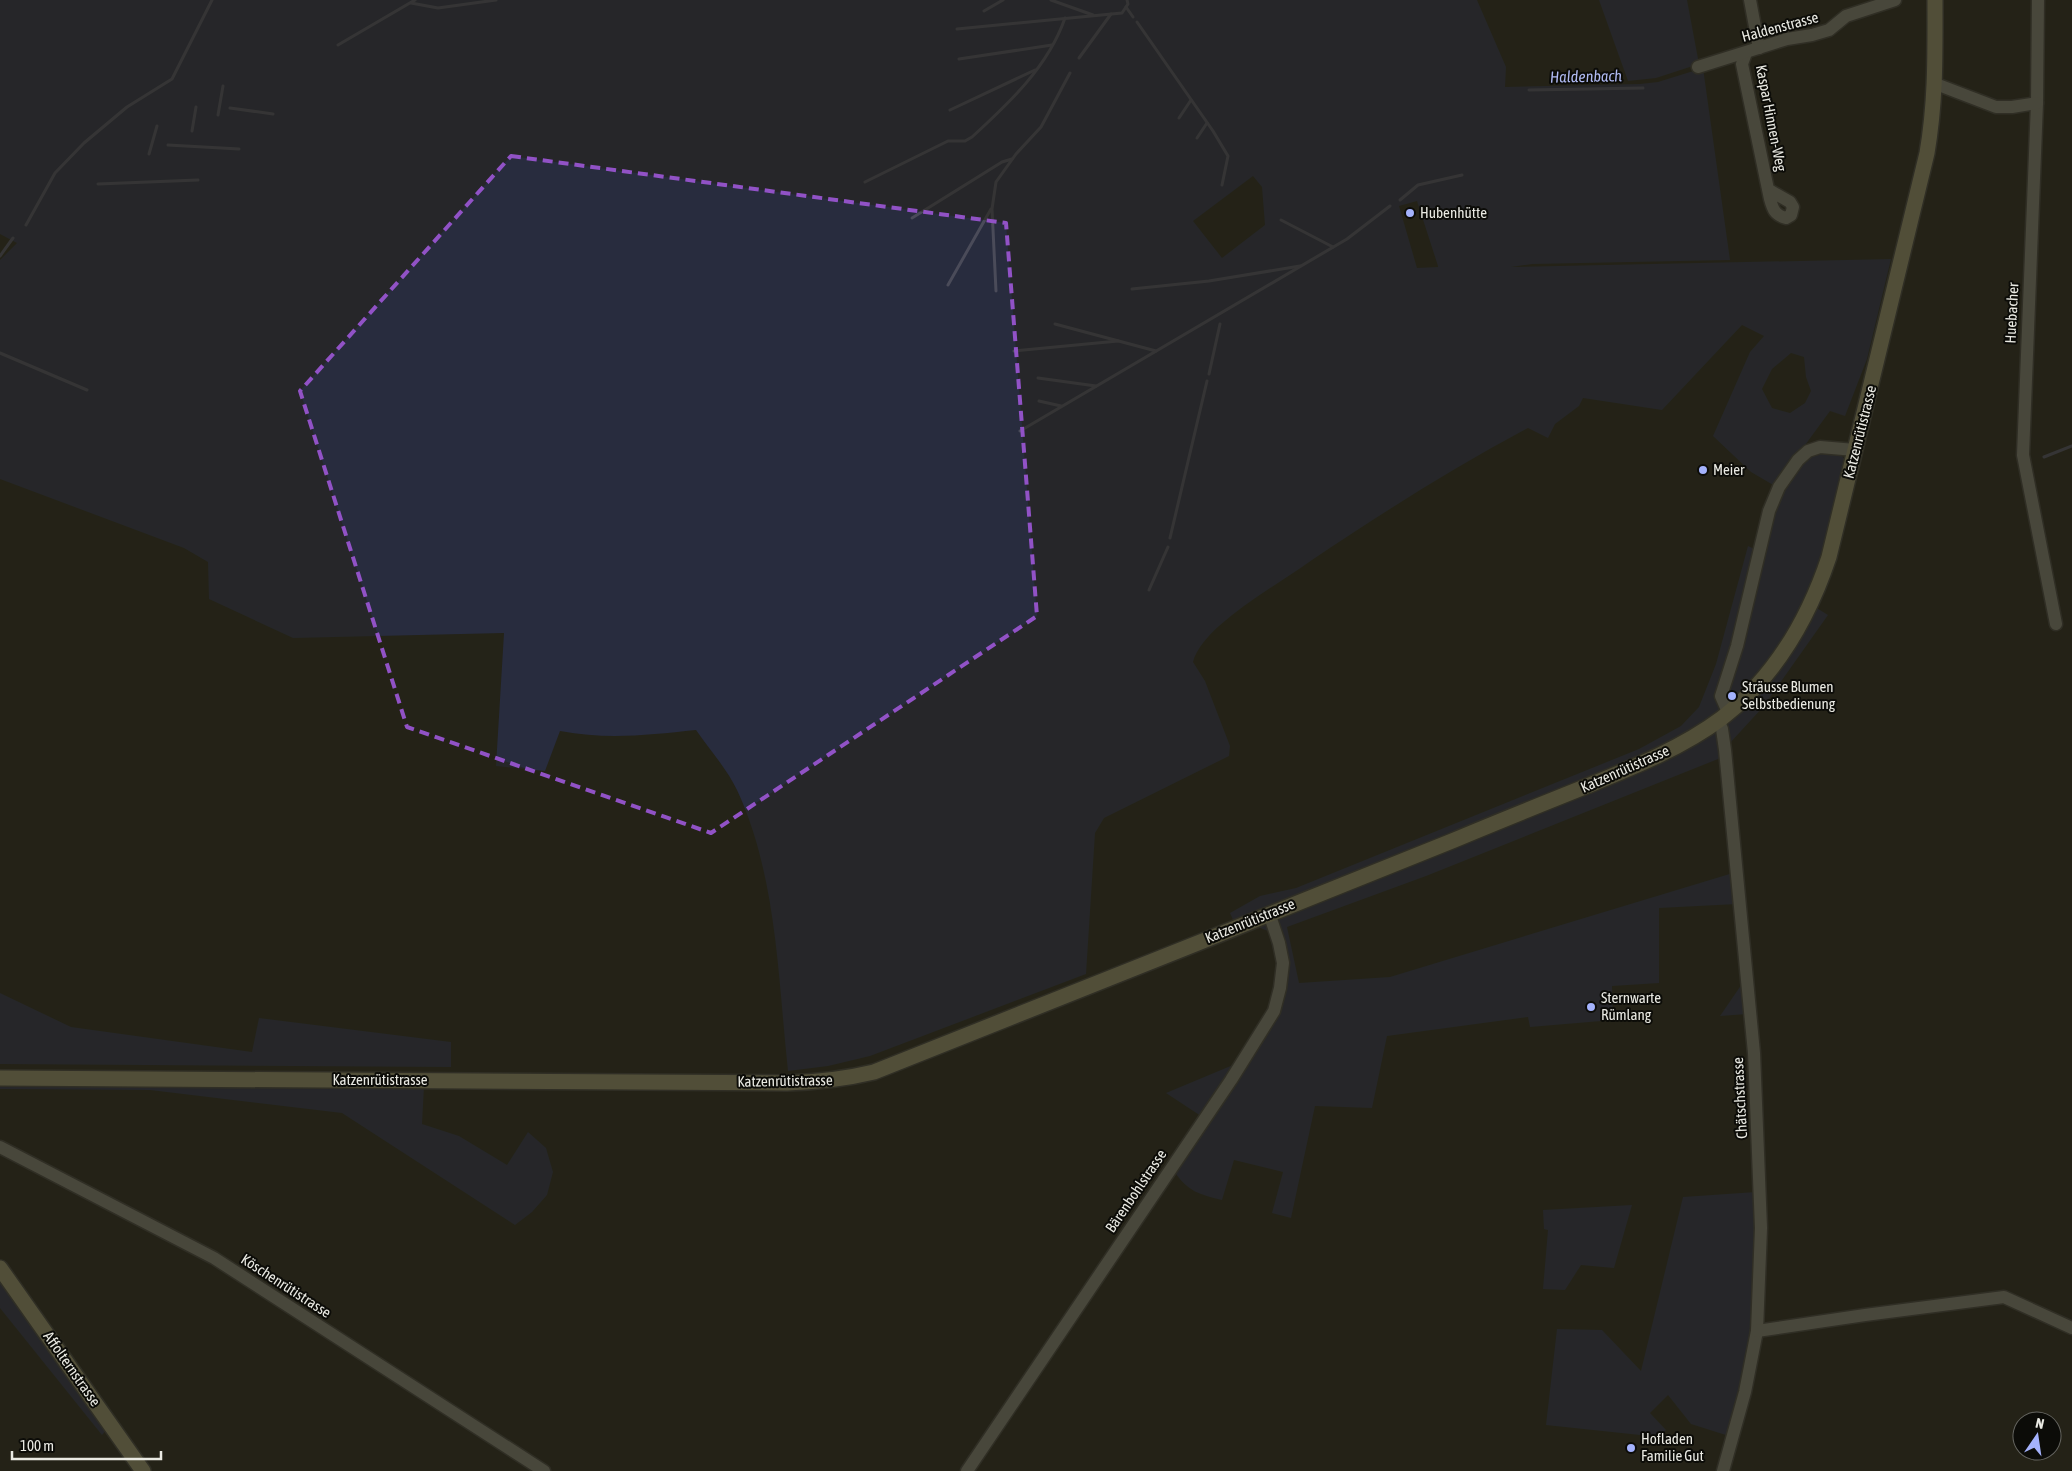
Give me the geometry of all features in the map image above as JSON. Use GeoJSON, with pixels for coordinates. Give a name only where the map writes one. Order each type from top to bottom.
{"type":"FeatureCollection","features":[{"type":"Feature","properties":{"kind":"street"},"geometry":{"type":"LineString","coordinates":[[1750,0],[1760,48]]}},
{"type":"Feature","properties":{"kind":"street","name":"Haldenstrasse"},"geometry":{"type":"LineString","coordinates":[[1698,67],[1787,39],[1829,30],[1846,16],[1895,0]]}},
{"type":"Feature","properties":{"kind":"street","name":"Katzenrütistrasse"},"geometry":{"type":"LineString","coordinates":[[0,1078],[787,1083],[838,1080],[874,1072],[1642,764],[1698,734],[1751,692],[1773,667],[1798,631],[1809,609],[1829,557],[1927,153],[1936,84],[1935,0]]}},
{"type":"Feature","properties":{"kind":"street","name":"Huebacher"},"geometry":{"type":"LineString","coordinates":[[2038,0],[2037,103],[2023,455],[2056,624]]}},
{"type":"Feature","properties":{"kind":"street","name":"Kaspar Hinnen-Weg"},"geometry":{"type":"LineString","coordinates":[[1746,53],[1742,64],[1769,190]]}},
{"type":"Feature","properties":{"kind":"street"},"geometry":{"type":"LineString","coordinates":[[1936,84],[1996,107],[2012,107],[2037,103]]}},
{"type":"Feature","properties":{"kind":"street","name":"Chätschstrasse"},"geometry":{"type":"LineString","coordinates":[[1723,1471],[1745,1392],[1757,1332],[1761,1228],[1754,1053],[1722,729],[1721,696],[1734,659],[1759,547],[1774,498],[1798,460],[1808,451],[1820,447],[1855,450]]}},
{"type":"Feature","properties":{"kind":"street","name":"Bärenbohlstrasse"},"geometry":{"type":"LineString","coordinates":[[967,1471],[1231,1080],[1274,1011],[1280,988],[1283,963],[1279,942],[1269,913]]}},
{"type":"Feature","properties":{"kind":"street","name":"Köschenrütistrasse"},"geometry":{"type":"LineString","coordinates":[[0,1147],[214,1258],[544,1471]]}},
{"type":"Feature","properties":{"kind":"street","name":"Affolternstrasse"},"geometry":{"type":"LineString","coordinates":[[0,1268],[143,1471]]}},
{"type":"Feature","properties":{"kind":"street"},"geometry":{"type":"LineString","coordinates":[[1757,1332],[1892,1311],[2004,1297],[2072,1328]]}},
{"type":"Feature","properties":{"kind":"highlighted area"},"geometry":{"type":"Polygon","coordinates":[[[511,156],[1006,223],[1037,616],[711,833],[407,727],[300,391],[511,156]]]}},
{"type":"Feature","properties":{"kind":"shaded area"},"geometry":{"type":"Polygon","coordinates":[[[0,0],[1477,0],[1506,67],[1505,87],[1640,84],[1658,82],[1703,68],[1730,260],[1532,264],[1511,267],[1891,259],[1867,359],[1845,416],[1830,411],[1775,486],[1751,472],[1713,436],[1750,352],[1764,336],[1742,325],[1662,410],[1583,398],[1579,406],[1555,424],[1548,438],[1528,428],[1418,491],[1253,600],[1219,626],[1200,647],[1193,662],[1205,681],[1230,746],[1229,756],[1104,818],[1095,833],[1086,974],[870,1056],[828,1066],[788,1071],[774,928],[760,857],[750,823],[733,782],[696,730],[611,736],[560,731],[545,771],[496,766],[504,633],[293,638],[209,599],[208,562],[184,548],[0,479],[0,260],[17,243],[0,234],[0,0]],[[1253,176],[1193,221],[1222,258],[1265,225],[1262,187],[1253,176]],[[1417,201],[1399,206],[1417,268],[1438,267],[1417,201]],[[1791,353],[1772,369],[1762,389],[1772,408],[1790,413],[1805,403],[1811,391],[1806,377],[1804,357],[1791,353]]]}},
{"type":"Feature","properties":{"kind":"shaded area"},"geometry":{"type":"Polygon","coordinates":[[[1599,0],[1687,0],[1699,64],[1656,78],[1628,81],[1599,0]]]}},
{"type":"Feature","properties":{"kind":"shaded area"},"geometry":{"type":"Polygon","coordinates":[[[1819,451],[1839,452],[1845,460],[1827,549],[1807,602],[1828,615],[1763,707],[1729,744],[1723,757],[1426,876],[1287,927],[1299,983],[1390,977],[1733,873],[1737,904],[1659,908],[1659,983],[1612,986],[1613,1020],[1530,1027],[1528,1017],[1387,1036],[1372,1108],[1315,1106],[1291,1218],[1272,1213],[1283,1172],[1234,1160],[1222,1200],[1200,1194],[1184,1184],[1174,1171],[1207,1120],[1166,1093],[1233,1065],[1266,1014],[1275,987],[1277,964],[1268,931],[1258,927],[1239,933],[1230,913],[1260,896],[1296,888],[1639,749],[1681,726],[1699,707],[1716,664],[1748,546],[1761,552],[1773,505],[1805,456],[1819,451]]]}},
{"type":"Feature","properties":{"kind":"shaded area"},"geometry":{"type":"Polygon","coordinates":[[[1744,981],[1747,1014],[1720,1016],[1744,981]]]}},
{"type":"Feature","properties":{"kind":"shaded area"},"geometry":{"type":"Polygon","coordinates":[[[0,993],[71,1027],[252,1052],[259,1018],[451,1042],[451,1067],[0,1064],[0,993]]]}},
{"type":"Feature","properties":{"kind":"shaded area"},"geometry":{"type":"Polygon","coordinates":[[[0,1082],[424,1086],[422,1124],[459,1136],[507,1165],[528,1132],[546,1148],[553,1172],[547,1195],[532,1212],[515,1225],[342,1113],[150,1090],[0,1089],[0,1082]]]}},
{"type":"Feature","properties":{"kind":"shaded area"},"geometry":{"type":"Polygon","coordinates":[[[1756,1192],[1754,1332],[1729,1436],[1691,1424],[1668,1395],[1650,1413],[1666,1430],[1659,1437],[1546,1425],[1557,1329],[1602,1330],[1641,1371],[1683,1197],[1756,1192]]]}},
{"type":"Feature","properties":{"kind":"shaded area"},"geometry":{"type":"Polygon","coordinates":[[[1632,1205],[1614,1268],[1581,1265],[1565,1290],[1543,1289],[1548,1230],[1544,1229],[1543,1210],[1632,1205]]]}},
{"type":"Feature","properties":{"kind":"shaded area"},"geometry":{"type":"Polygon","coordinates":[[[0,1280],[107,1429],[102,1435],[0,1308],[0,1280]]]}},
{"type":"Feature","properties":{"kind":"waterway"},"geometry":{"type":"LineString","coordinates":[[26,225],[55,173],[84,143],[127,107],[172,79],[212,0]]}},
{"type":"Feature","properties":{"kind":"waterway"},"geometry":{"type":"LineString","coordinates":[[338,45],[415,0]]}},
{"type":"Feature","properties":{"kind":"waterway"},"geometry":{"type":"LineString","coordinates":[[411,3],[438,8],[496,0]]}},
{"type":"Feature","properties":{"kind":"waterway"},"geometry":{"type":"LineString","coordinates":[[984,11],[1003,0]]}},
{"type":"Feature","properties":{"kind":"waterway"},"geometry":{"type":"LineString","coordinates":[[1051,0],[1093,15]]}},
{"type":"Feature","properties":{"kind":"waterway"},"geometry":{"type":"LineString","coordinates":[[957,29],[1122,13],[1128,4],[1127,0]]}},
{"type":"Feature","properties":{"kind":"waterway"},"geometry":{"type":"LineString","coordinates":[[1126,7],[1133,17]]}},
{"type":"Feature","properties":{"kind":"waterway"},"geometry":{"type":"LineString","coordinates":[[1079,58],[1111,14]]}},
{"type":"Feature","properties":{"kind":"waterway"},"geometry":{"type":"LineString","coordinates":[[865,182],[948,141],[965,141],[972,137],[1000,111],[1038,68],[1058,36],[1065,18]]}},
{"type":"Feature","properties":{"kind":"waterway"},"geometry":{"type":"LineString","coordinates":[[1137,22],[1213,131],[1228,156],[1222,185]]}},
{"type":"Feature","properties":{"kind":"waterway"},"geometry":{"type":"LineString","coordinates":[[959,59],[1052,45]]}},
{"type":"Feature","properties":{"kind":"waterway"},"geometry":{"type":"LineString","coordinates":[[950,110],[1035,70]]}},
{"type":"Feature","properties":{"kind":"waterway"},"geometry":{"type":"LineString","coordinates":[[996,291],[992,209],[996,182],[1016,154],[1041,127],[1070,73]]}},
{"type":"Feature","properties":{"kind":"waterway"},"geometry":{"type":"LineString","coordinates":[[218,115],[223,86]]}},
{"type":"Feature","properties":{"kind":"waterway","name":"Haldenbach"},"geometry":{"type":"LineString","coordinates":[[1529,90],[1643,88]]}},
{"type":"Feature","properties":{"kind":"waterway"},"geometry":{"type":"LineString","coordinates":[[1179,118],[1191,100]]}},
{"type":"Feature","properties":{"kind":"waterway"},"geometry":{"type":"LineString","coordinates":[[192,131],[196,107]]}},
{"type":"Feature","properties":{"kind":"waterway"},"geometry":{"type":"LineString","coordinates":[[230,108],[273,114]]}},
{"type":"Feature","properties":{"kind":"waterway"},"geometry":{"type":"LineString","coordinates":[[1197,138],[1207,123]]}},
{"type":"Feature","properties":{"kind":"waterway"},"geometry":{"type":"LineString","coordinates":[[149,154],[157,126]]}},
{"type":"Feature","properties":{"kind":"waterway"},"geometry":{"type":"LineString","coordinates":[[168,145],[239,149]]}},
{"type":"Feature","properties":{"kind":"waterway"},"geometry":{"type":"LineString","coordinates":[[912,218],[1002,162],[1012,159]]}},
{"type":"Feature","properties":{"kind":"waterway"},"geometry":{"type":"LineString","coordinates":[[1400,200],[1418,185],[1462,175]]}},
{"type":"Feature","properties":{"kind":"waterway"},"geometry":{"type":"LineString","coordinates":[[98,184],[198,180]]}},
{"type":"Feature","properties":{"kind":"waterway"},"geometry":{"type":"LineString","coordinates":[[1020,431],[1347,239],[1390,206]]}},
{"type":"Feature","properties":{"kind":"waterway"},"geometry":{"type":"LineString","coordinates":[[948,285],[991,209]]}},
{"type":"Feature","properties":{"kind":"waterway"},"geometry":{"type":"LineString","coordinates":[[1281,220],[1333,247]]}},
{"type":"Feature","properties":{"kind":"waterway"},"geometry":{"type":"LineString","coordinates":[[0,256],[13,238]]}},
{"type":"Feature","properties":{"kind":"waterway"},"geometry":{"type":"LineString","coordinates":[[1132,289],[1209,281],[1300,266]]}},
{"type":"Feature","properties":{"kind":"waterway"},"geometry":{"type":"LineString","coordinates":[[1055,324],[1156,351]]}},
{"type":"Feature","properties":{"kind":"waterway"},"geometry":{"type":"LineString","coordinates":[[1209,374],[1220,324]]}},
{"type":"Feature","properties":{"kind":"waterway"},"geometry":{"type":"LineString","coordinates":[[1014,351],[1118,341]]}},
{"type":"Feature","properties":{"kind":"waterway"},"geometry":{"type":"LineString","coordinates":[[0,353],[87,390]]}},
{"type":"Feature","properties":{"kind":"waterway"},"geometry":{"type":"LineString","coordinates":[[1038,378],[1096,386]]}},
{"type":"Feature","properties":{"kind":"waterway"},"geometry":{"type":"LineString","coordinates":[[1170,538],[1207,381]]}},
{"type":"Feature","properties":{"kind":"waterway"},"geometry":{"type":"LineString","coordinates":[[1039,401],[1061,406]]}},
{"type":"Feature","properties":{"kind":"waterway"},"geometry":{"type":"LineString","coordinates":[[2044,457],[2072,446]]}},
{"type":"Feature","properties":{"kind":"waterway"},"geometry":{"type":"LineString","coordinates":[[1149,590],[1168,547]]}},
{"type":"Feature","properties":{"kind":"place","name":"Hubenhütte"},"geometry":{"type":"Point","coordinates":[1410,213]}},
{"type":"Feature","properties":{"kind":"place","name":"Meier"},"geometry":{"type":"Point","coordinates":[1703,470]}},
{"type":"Feature","properties":{"kind":"place","name":"Sträusse Blumen Selbstbedienung"},"geometry":{"type":"Point","coordinates":[1732,696]}},
{"type":"Feature","properties":{"kind":"place","name":"Sternwarte Rümlang"},"geometry":{"type":"Point","coordinates":[1591,1007]}},
{"type":"Feature","properties":{"kind":"place","name":"Hofladen Familie Gut"},"geometry":{"type":"Point","coordinates":[1631,1448]}}]}
